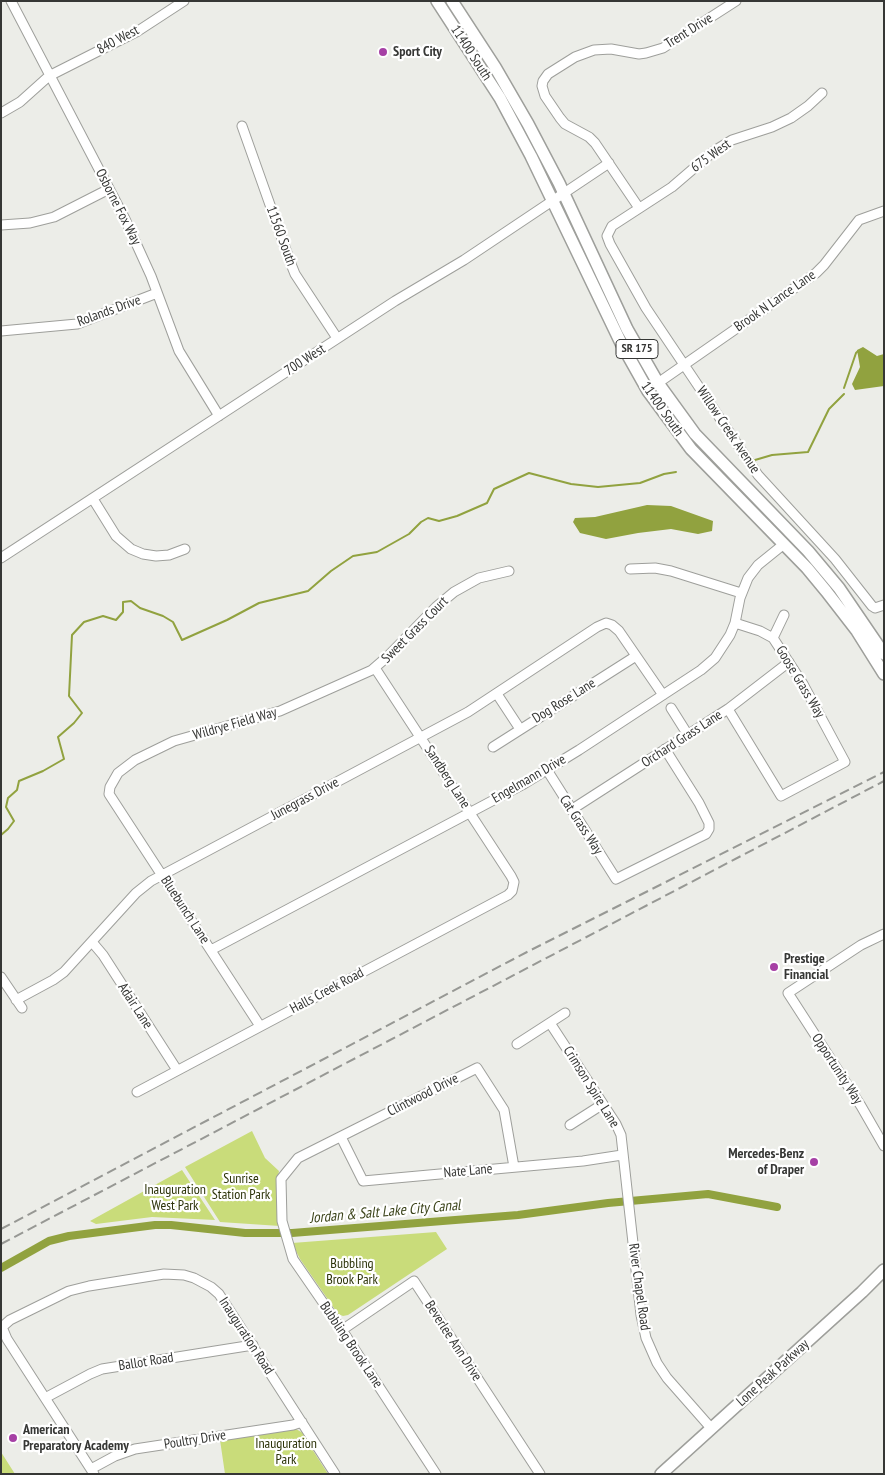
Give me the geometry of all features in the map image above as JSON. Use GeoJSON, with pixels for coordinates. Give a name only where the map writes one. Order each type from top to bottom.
{"type":"FeatureCollection","features":[{"type":"Feature","properties":{"kind":"main road","name":"11400 South"},"geometry":{"type":"LineString","coordinates":[[437,1],[500,98],[531,156],[621,343],[648,391],[691,449],[826,590],[857,631],[884,674]]}},
{"type":"Feature","properties":{"kind":"main road","name":"11400 South"},"geometry":{"type":"LineString","coordinates":[[452,1],[495,67],[523,116],[563,193],[627,328],[658,383],[695,434],[808,551],[839,588],[884,654]]}},
{"type":"Feature","properties":{"kind":"main road"},"geometry":{"type":"LineString","coordinates":[[784,544],[789,542],[793,544],[824,578],[839,588]]}},
{"type":"Feature","properties":{"kind":"main road","name":"Lone Peak Parkway"},"geometry":{"type":"LineString","coordinates":[[661,1474],[884,1270]]}},
{"type":"Feature","properties":{"kind":"street","name":"Osborne Fox Way"},"geometry":{"type":"LineString","coordinates":[[11,1],[129,227],[151,276],[179,351],[219,416]]}},
{"type":"Feature","properties":{"kind":"street","name":"840 West"},"geometry":{"type":"LineString","coordinates":[[1,113],[20,102],[50,76],[138,30],[184,1]]}},
{"type":"Feature","properties":{"kind":"street","name":"Trent Drive"},"geometry":{"type":"LineString","coordinates":[[639,208],[596,143],[565,124],[560,118],[543,91],[542,86],[545,78],[574,57],[594,50],[611,49],[639,54],[656,51],[669,45],[736,1]]}},
{"type":"Feature","properties":{"kind":"street","name":"675 West"},"geometry":{"type":"LineString","coordinates":[[608,233],[612,226],[672,187],[705,157],[722,145],[786,121],[822,94]]}},
{"type":"Feature","properties":{"kind":"street","name":"11560 South"},"geometry":{"type":"LineString","coordinates":[[242,126],[290,264],[337,338]]}},
{"type":"Feature","properties":{"kind":"street","name":"700 West"},"geometry":{"type":"LineString","coordinates":[[1,558],[396,300],[464,260],[609,163]]}},
{"type":"Feature","properties":{"kind":"street"},"geometry":{"type":"LineString","coordinates":[[1,225],[30,223],[54,217],[109,189]]}},
{"type":"Feature","properties":{"kind":"street","name":"Brook N Lance Lane"},"geometry":{"type":"LineString","coordinates":[[658,383],[816,273],[859,220],[884,212]]}},
{"type":"Feature","properties":{"kind":"street","name":"Willow Creek Avenue"},"geometry":{"type":"LineString","coordinates":[[608,233],[607,236],[610,244],[631,282],[758,475],[830,554],[869,602],[880,606]]}},
{"type":"Feature","properties":{"kind":"street","name":"Rolands Drive"},"geometry":{"type":"LineString","coordinates":[[1,331],[77,324],[157,293]]}},
{"type":"Feature","properties":{"kind":"street"},"geometry":{"type":"LineString","coordinates":[[93,499],[116,536],[130,549],[142,554],[156,556],[185,549]]}},
{"type":"Feature","properties":{"kind":"street","name":"Engelmann Drive"},"geometry":{"type":"LineString","coordinates":[[211,950],[546,770],[701,670],[716,658],[725,645],[735,623],[741,593],[748,578],[758,565],[784,544]]}},
{"type":"Feature","properties":{"kind":"street"},"geometry":{"type":"LineString","coordinates":[[630,569],[655,568],[671,571],[741,593]]}},
{"type":"Feature","properties":{"kind":"street","name":"Sweet Grass Court"},"geometry":{"type":"LineString","coordinates":[[375,668],[436,607],[454,592],[480,578],[510,571]]}},
{"type":"Feature","properties":{"kind":"street"},"geometry":{"type":"LineString","coordinates":[[773,638],[784,615]]}},
{"type":"Feature","properties":{"kind":"street","name":"Junegrass Drive"},"geometry":{"type":"LineString","coordinates":[[16,1000],[59,976],[136,893],[162,875],[468,712],[597,627],[606,623],[612,625],[619,631],[636,656]]}},
{"type":"Feature","properties":{"kind":"street","name":"Goose Grass Way"},"geometry":{"type":"LineString","coordinates":[[728,709],[781,796],[845,762],[818,710],[773,638],[760,631],[735,623]]}},
{"type":"Feature","properties":{"kind":"street"},"geometry":{"type":"LineString","coordinates":[[636,656],[663,695]]}},
{"type":"Feature","properties":{"kind":"street","name":"Dog Rose Lane"},"geometry":{"type":"LineString","coordinates":[[493,747],[636,656]]}},
{"type":"Feature","properties":{"kind":"street","name":"Orchard Grass Lane"},"geometry":{"type":"LineString","coordinates":[[571,810],[728,709],[789,662]]}},
{"type":"Feature","properties":{"kind":"street","name":"Sandberg Lane"},"geometry":{"type":"LineString","coordinates":[[375,668],[513,879],[513,888]]}},
{"type":"Feature","properties":{"kind":"street","name":"Wildrye Field Way"},"geometry":{"type":"LineString","coordinates":[[109,794],[110,786],[118,773],[135,760],[174,741],[280,711],[375,668]]}},
{"type":"Feature","properties":{"kind":"street"},"geometry":{"type":"LineString","coordinates":[[496,694],[520,729]]}},
{"type":"Feature","properties":{"kind":"street"},"geometry":{"type":"LineString","coordinates":[[671,708],[688,735]]}},
{"type":"Feature","properties":{"kind":"street","name":"Cat Grass Way"},"geometry":{"type":"LineString","coordinates":[[546,770],[616,879],[706,834],[709,829],[709,823],[699,803],[665,749]]}},
{"type":"Feature","properties":{"kind":"street","name":"Bluebunch Lane"},"geometry":{"type":"LineString","coordinates":[[109,794],[260,1026]]}},
{"type":"Feature","properties":{"kind":"street","name":"Halls Creek Road"},"geometry":{"type":"LineString","coordinates":[[137,1092],[508,895],[513,888]]}},
{"type":"Feature","properties":{"kind":"street","name":"Opportunity Way"},"geometry":{"type":"LineString","coordinates":[[884,934],[861,945],[788,993],[861,1106],[884,1146]]}},
{"type":"Feature","properties":{"kind":"street","name":"Adair Lane"},"geometry":{"type":"LineString","coordinates":[[92,942],[103,955],[177,1070]]}},
{"type":"Feature","properties":{"kind":"street"},"geometry":{"type":"LineString","coordinates":[[1,977],[22,1008]]}},
{"type":"Feature","properties":{"kind":"street"},"geometry":{"type":"LineString","coordinates":[[517,1044],[565,1013]]}},
{"type":"Feature","properties":{"kind":"street","name":"Crimson Spire Lane"},"geometry":{"type":"LineString","coordinates":[[550,1022],[616,1124],[620,1135],[622,1155]]}},
{"type":"Feature","properties":{"kind":"street","name":"Clintwood Drive"},"geometry":{"type":"LineString","coordinates":[[281,1179],[298,1158],[477,1068],[504,1110],[514,1167]]}},
{"type":"Feature","properties":{"kind":"street"},"geometry":{"type":"LineString","coordinates":[[570,1125],[603,1104]]}},
{"type":"Feature","properties":{"kind":"street","name":"Nate Lane"},"geometry":{"type":"LineString","coordinates":[[341,1137],[363,1181],[583,1161],[622,1155]]}},
{"type":"Feature","properties":{"kind":"street","name":"River Chapel Road"},"geometry":{"type":"LineString","coordinates":[[622,1155],[641,1315],[646,1338],[656,1363],[666,1378],[712,1428]]}},
{"type":"Feature","properties":{"kind":"street","name":"Bubbling Brook Lane"},"geometry":{"type":"LineString","coordinates":[[281,1179],[282,1221],[293,1259],[436,1474]]}},
{"type":"Feature","properties":{"kind":"street","name":"Inauguration Road"},"geometry":{"type":"LineString","coordinates":[[2,1327],[18,1316],[68,1291],[164,1274],[194,1278],[211,1287],[225,1302],[336,1474]]}},
{"type":"Feature","properties":{"kind":"street","name":"Beverlee Ann Drive"},"geometry":{"type":"LineString","coordinates":[[342,1330],[414,1281],[540,1474]]}},
{"type":"Feature","properties":{"kind":"street"},"geometry":{"type":"LineString","coordinates":[[2,1327],[93,1472]]}},
{"type":"Feature","properties":{"kind":"street","name":"Ballot Road"},"geometry":{"type":"LineString","coordinates":[[46,1398],[102,1369],[253,1345]]}},
{"type":"Feature","properties":{"kind":"street","name":"Poultry Drive"},"geometry":{"type":"LineString","coordinates":[[93,1472],[115,1456],[135,1449],[293,1425],[302,1422]]}},
{"type":"Feature","properties":{"kind":"green space","name":"Sunrise Station Park"},"geometry":{"type":"Polygon","coordinates":[[[252,1131],[265,1158],[279,1171],[277,1181],[280,1226],[220,1222],[185,1167],[252,1131]]]}},
{"type":"Feature","properties":{"kind":"green space","name":"Inauguration West Park"},"geometry":{"type":"Polygon","coordinates":[[[182,1170],[215,1220],[152,1217],[96,1224],[90,1221],[182,1170]]]}},
{"type":"Feature","properties":{"kind":"green space","name":"Bubbling Brook Park"},"geometry":{"type":"Polygon","coordinates":[[[436,1232],[447,1249],[348,1315],[343,1316],[338,1314],[300,1259],[292,1243],[436,1232]]]}},
{"type":"Feature","properties":{"kind":"green space","name":"Inauguration Park"},"geometry":{"type":"Polygon","coordinates":[[[296,1429],[303,1433],[328,1474],[225,1474],[220,1440],[296,1429]]]}},
{"type":"Feature","properties":{"kind":"green space"},"geometry":{"type":"Polygon","coordinates":[[[1,1452],[15,1474],[1,1474],[1,1452]]]}},
{"type":"Feature","properties":{"kind":"shaded area"},"geometry":{"type":"Polygon","coordinates":[[[863,347],[877,356],[884,354],[884,386],[855,390],[852,384],[860,367],[857,350],[863,347]]]}},
{"type":"Feature","properties":{"kind":"shaded area"},"geometry":{"type":"Polygon","coordinates":[[[647,505],[671,506],[713,521],[712,531],[698,534],[671,529],[606,539],[580,533],[573,522],[575,518],[595,517],[647,505]]]}},
{"type":"Feature","properties":{"kind":"waterway"},"geometry":{"type":"LineString","coordinates":[[844,388],[858,351]]}},
{"type":"Feature","properties":{"kind":"waterway"},"geometry":{"type":"LineString","coordinates":[[755,460],[772,455],[808,452],[829,409],[844,394]]}},
{"type":"Feature","properties":{"kind":"waterway"},"geometry":{"type":"LineString","coordinates":[[1,835],[14,821],[6,807],[8,798],[17,790],[19,781],[43,771],[64,759],[58,737],[82,713],[69,696],[72,635],[84,622],[103,616],[116,620],[123,612],[123,602],[131,601],[140,608],[163,616],[173,622],[182,640],[259,603],[308,591],[331,571],[353,556],[377,552],[409,534],[428,518],[439,521],[457,516],[487,503],[494,489],[529,473],[571,484],[598,487],[640,483],[664,474],[676,472]]}},
{"type":"Feature","properties":{"kind":"waterway","name":"Jordan & Salt Lake City Canal"},"geometry":{"type":"LineString","coordinates":[[1,1268],[49,1241],[69,1236],[155,1225],[245,1233],[292,1233],[518,1215],[608,1203],[708,1194],[777,1207]]}},
{"type":"Feature","properties":{"kind":"railway"},"geometry":{"type":"LineString","coordinates":[[1,1229],[527,952],[884,772]]}},
{"type":"Feature","properties":{"kind":"railway"},"geometry":{"type":"LineString","coordinates":[[1,1244],[884,781]]}},
{"type":"Feature","properties":{"kind":"place","name":"Sport City"},"geometry":{"type":"Point","coordinates":[383,52]}},
{"type":"Feature","properties":{"kind":"place","name":"Prestige Financial"},"geometry":{"type":"Point","coordinates":[774,967]}},
{"type":"Feature","properties":{"kind":"place","name":"Mercedes-Benz of Draper"},"geometry":{"type":"Point","coordinates":[814,1162]}},
{"type":"Feature","properties":{"kind":"place","name":"American Preparatory Academy"},"geometry":{"type":"Point","coordinates":[13,1438]}}]}
